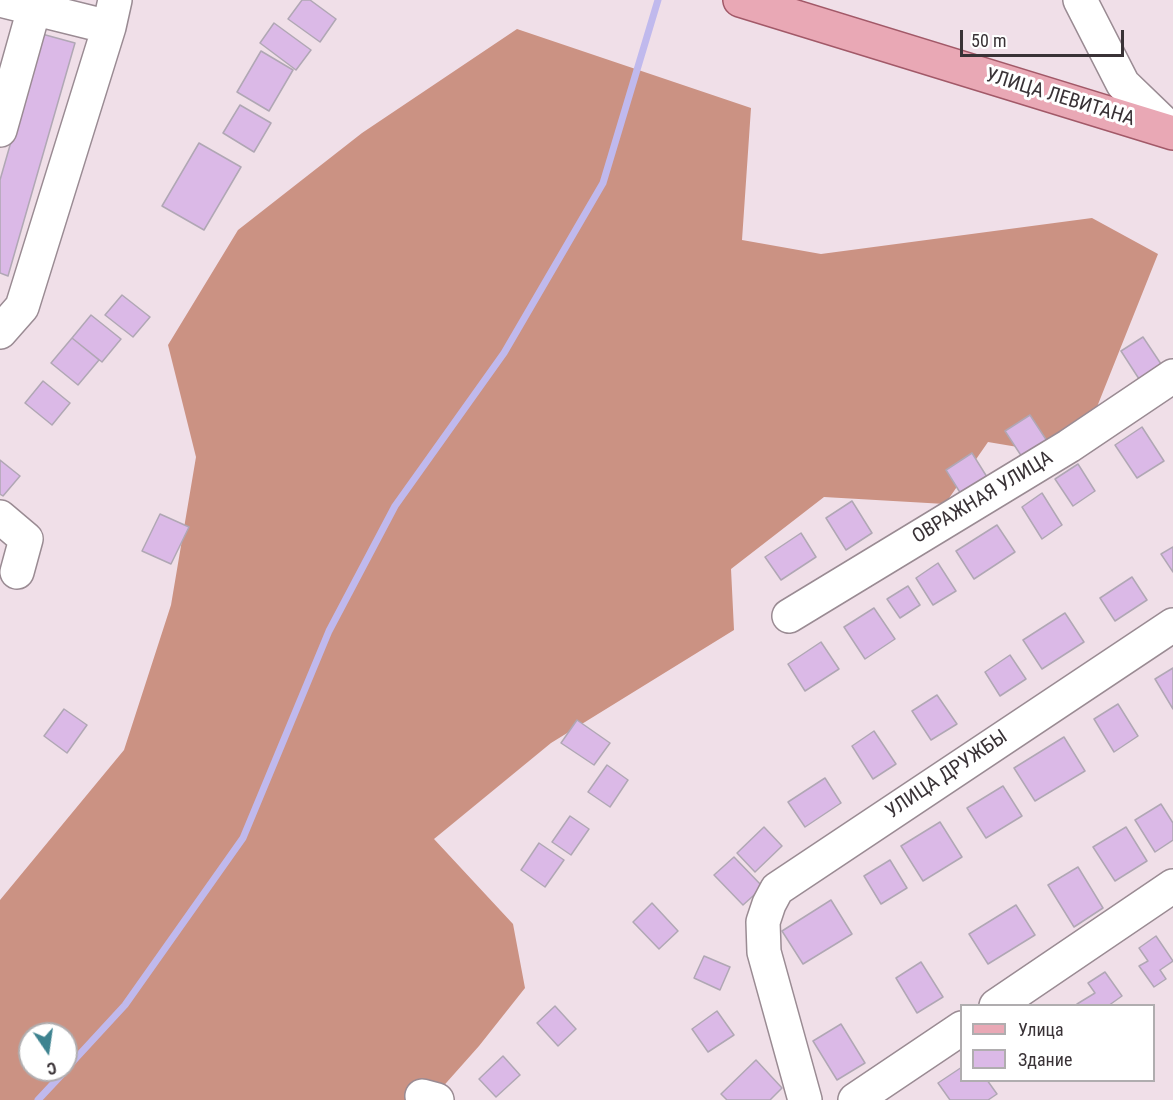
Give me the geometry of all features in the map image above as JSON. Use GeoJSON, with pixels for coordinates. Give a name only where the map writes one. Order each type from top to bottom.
{"type":"FeatureCollection","features":[{"type":"Feature","properties":{"kind":"main road","name":"УЛИЦА ЛЕВИТАНА"},"geometry":{"type":"LineString","coordinates":[[740,0],[1173,133]]}},
{"type":"Feature","properties":{"kind":"street"},"geometry":{"type":"LineString","coordinates":[[0,0],[34,9],[112,13],[0,332]]}},
{"type":"Feature","properties":{"kind":"street"},"geometry":{"type":"LineString","coordinates":[[1080,0],[1123,84],[1173,133]]}},
{"type":"Feature","properties":{"kind":"street"},"geometry":{"type":"LineString","coordinates":[[2,116],[34,9]]}},
{"type":"Feature","properties":{"kind":"street","name":"ОВРАЖНАЯ УЛИЦА"},"geometry":{"type":"LineString","coordinates":[[789,616],[1069,446],[1173,376]]}},
{"type":"Feature","properties":{"kind":"street"},"geometry":{"type":"LineString","coordinates":[[0,517],[26,539],[17,572]]}},
{"type":"Feature","properties":{"kind":"street","name":"УЛИЦА ДРУЖБЫ"},"geometry":{"type":"LineString","coordinates":[[805,1100],[764,952],[763,922],[777,889],[1173,625]]}},
{"type":"Feature","properties":{"kind":"street"},"geometry":{"type":"LineString","coordinates":[[997,1004],[1173,886]]}},
{"type":"Feature","properties":{"kind":"street"},"geometry":{"type":"LineString","coordinates":[[855,1100],[960,1029]]}},
{"type":"Feature","properties":{"kind":"shaded area"},"geometry":{"type":"Polygon","coordinates":[[[517,29],[751,108],[742,240],[821,254],[1092,218],[1158,254],[1077,457],[988,442],[945,504],[824,497],[731,569],[734,630],[551,743],[434,839],[513,924],[525,988],[479,1046],[431,1100],[0,1100],[0,900],[124,750],[171,605],[196,457],[168,345],[238,230],[362,133],[517,29]]]}},
{"type":"Feature","properties":{"kind":"building"},"geometry":{"type":"Polygon","coordinates":[[[302,0],[310,0],[336,19],[320,42],[288,19],[302,0]]]}},
{"type":"Feature","properties":{"kind":"building"},"geometry":{"type":"Polygon","coordinates":[[[274,23],[311,50],[296,70],[260,43],[274,23]]]}},
{"type":"Feature","properties":{"kind":"building"},"geometry":{"type":"Polygon","coordinates":[[[42,34],[75,43],[8,276],[0,273],[0,180],[42,34]]]}},
{"type":"Feature","properties":{"kind":"building"},"geometry":{"type":"Polygon","coordinates":[[[261,51],[293,70],[269,111],[237,92],[261,51]]]}},
{"type":"Feature","properties":{"kind":"building"},"geometry":{"type":"Polygon","coordinates":[[[240,105],[271,123],[254,152],[223,133],[240,105]]]}},
{"type":"Feature","properties":{"kind":"building"},"geometry":{"type":"Polygon","coordinates":[[[199,143],[241,167],[204,230],[162,206],[199,143]]]}},
{"type":"Feature","properties":{"kind":"building"},"geometry":{"type":"Polygon","coordinates":[[[122,295],[150,317],[133,337],[105,315],[122,295]]]}},
{"type":"Feature","properties":{"kind":"building"},"geometry":{"type":"Polygon","coordinates":[[[91,315],[121,339],[102,362],[72,338],[91,315]]]}},
{"type":"Feature","properties":{"kind":"building"},"geometry":{"type":"Polygon","coordinates":[[[1143,337],[1163,367],[1141,382],[1121,351],[1143,337]]]}},
{"type":"Feature","properties":{"kind":"building"},"geometry":{"type":"Polygon","coordinates":[[[72,338],[99,360],[78,385],[51,363],[72,338]]]}},
{"type":"Feature","properties":{"kind":"building"},"geometry":{"type":"Polygon","coordinates":[[[43,381],[70,403],[52,425],[25,403],[43,381]]]}},
{"type":"Feature","properties":{"kind":"building"},"geometry":{"type":"Polygon","coordinates":[[[1030,415],[1049,444],[1024,460],[1005,431],[1030,415]]]}},
{"type":"Feature","properties":{"kind":"building"},"geometry":{"type":"Polygon","coordinates":[[[1142,427],[1164,461],[1137,478],[1115,445],[1142,427]]]}},
{"type":"Feature","properties":{"kind":"building"},"geometry":{"type":"Polygon","coordinates":[[[972,453],[987,477],[961,494],[946,470],[972,453]]]}},
{"type":"Feature","properties":{"kind":"building"},"geometry":{"type":"Polygon","coordinates":[[[0,460],[20,476],[3,496],[0,494],[0,460]]]}},
{"type":"Feature","properties":{"kind":"building"},"geometry":{"type":"Polygon","coordinates":[[[1078,464],[1095,491],[1073,506],[1055,479],[1078,464]]]}},
{"type":"Feature","properties":{"kind":"building"},"geometry":{"type":"Polygon","coordinates":[[[1042,493],[1062,525],[1042,539],[1022,507],[1042,493]]]}},
{"type":"Feature","properties":{"kind":"building"},"geometry":{"type":"Polygon","coordinates":[[[852,501],[872,533],[846,550],[826,518],[852,501]]]}},
{"type":"Feature","properties":{"kind":"building"},"geometry":{"type":"Polygon","coordinates":[[[160,514],[189,527],[171,564],[142,551],[160,514]]]}},
{"type":"Feature","properties":{"kind":"building"},"geometry":{"type":"Polygon","coordinates":[[[997,525],[1015,552],[974,579],[956,551],[997,525]]]}},
{"type":"Feature","properties":{"kind":"building"},"geometry":{"type":"Polygon","coordinates":[[[801,533],[816,557],[781,580],[765,557],[801,533]]]}},
{"type":"Feature","properties":{"kind":"building"},"geometry":{"type":"Polygon","coordinates":[[[1173,547],[1173,572],[1161,554],[1173,547]]]}},
{"type":"Feature","properties":{"kind":"building"},"geometry":{"type":"Polygon","coordinates":[[[938,563],[956,591],[933,605],[916,578],[938,563]]]}},
{"type":"Feature","properties":{"kind":"building"},"geometry":{"type":"Polygon","coordinates":[[[1132,577],[1147,600],[1115,621],[1100,598],[1132,577]]]}},
{"type":"Feature","properties":{"kind":"building"},"geometry":{"type":"Polygon","coordinates":[[[908,586],[920,605],[900,618],[887,599],[908,586]]]}},
{"type":"Feature","properties":{"kind":"building"},"geometry":{"type":"Polygon","coordinates":[[[874,608],[895,639],[865,659],[844,627],[874,608]]]}},
{"type":"Feature","properties":{"kind":"building"},"geometry":{"type":"Polygon","coordinates":[[[1065,613],[1084,642],[1042,669],[1023,640],[1065,613]]]}},
{"type":"Feature","properties":{"kind":"building"},"geometry":{"type":"Polygon","coordinates":[[[821,642],[839,669],[805,691],[788,664],[821,642]]]}},
{"type":"Feature","properties":{"kind":"building"},"geometry":{"type":"Polygon","coordinates":[[[1010,655],[1026,679],[1000,696],[985,672],[1010,655]]]}},
{"type":"Feature","properties":{"kind":"building"},"geometry":{"type":"Polygon","coordinates":[[[1173,668],[1173,709],[1155,679],[1173,668]]]}},
{"type":"Feature","properties":{"kind":"building"},"geometry":{"type":"Polygon","coordinates":[[[937,695],[957,724],[931,740],[912,711],[937,695]]]}},
{"type":"Feature","properties":{"kind":"building"},"geometry":{"type":"Polygon","coordinates":[[[1118,704],[1138,736],[1114,752],[1094,719],[1118,704]]]}},
{"type":"Feature","properties":{"kind":"building"},"geometry":{"type":"Polygon","coordinates":[[[64,709],[87,725],[67,753],[44,736],[64,709]]]}},
{"type":"Feature","properties":{"kind":"building"},"geometry":{"type":"Polygon","coordinates":[[[577,720],[610,743],[594,765],[561,743],[577,720]]]}},
{"type":"Feature","properties":{"kind":"building"},"geometry":{"type":"Polygon","coordinates":[[[874,731],[896,764],[873,779],[852,746],[874,731]]]}},
{"type":"Feature","properties":{"kind":"building"},"geometry":{"type":"Polygon","coordinates":[[[1064,737],[1085,771],[1035,801],[1014,768],[1064,737]]]}},
{"type":"Feature","properties":{"kind":"building"},"geometry":{"type":"Polygon","coordinates":[[[607,765],[628,780],[610,807],[588,792],[607,765]]]}},
{"type":"Feature","properties":{"kind":"building"},"geometry":{"type":"Polygon","coordinates":[[[825,778],[841,803],[805,827],[788,802],[825,778]]]}},
{"type":"Feature","properties":{"kind":"building"},"geometry":{"type":"Polygon","coordinates":[[[1003,786],[1022,816],[986,838],[967,808],[1003,786]]]}},
{"type":"Feature","properties":{"kind":"building"},"geometry":{"type":"Polygon","coordinates":[[[1161,804],[1173,823],[1173,840],[1155,852],[1135,820],[1161,804]]]}},
{"type":"Feature","properties":{"kind":"building"},"geometry":{"type":"Polygon","coordinates":[[[570,816],[589,829],[571,855],[552,842],[570,816]]]}},
{"type":"Feature","properties":{"kind":"building"},"geometry":{"type":"Polygon","coordinates":[[[940,822],[962,857],[923,881],[901,846],[940,822]]]}},
{"type":"Feature","properties":{"kind":"building"},"geometry":{"type":"Polygon","coordinates":[[[764,827],[782,846],[755,872],[737,853],[764,827]]]}},
{"type":"Feature","properties":{"kind":"building"},"geometry":{"type":"Polygon","coordinates":[[[1126,827],[1147,861],[1115,881],[1093,847],[1126,827]]]}},
{"type":"Feature","properties":{"kind":"building"},"geometry":{"type":"Polygon","coordinates":[[[539,843],[564,860],[545,887],[521,870],[539,843]]]}},
{"type":"Feature","properties":{"kind":"building"},"geometry":{"type":"Polygon","coordinates":[[[734,857],[763,887],[743,905],[714,875],[734,857]]]}},
{"type":"Feature","properties":{"kind":"building"},"geometry":{"type":"Polygon","coordinates":[[[890,860],[907,888],[881,904],[864,876],[890,860]]]}},
{"type":"Feature","properties":{"kind":"building"},"geometry":{"type":"Polygon","coordinates":[[[1078,867],[1103,908],[1074,927],[1048,885],[1078,867]]]}},
{"type":"Feature","properties":{"kind":"building"},"geometry":{"type":"Polygon","coordinates":[[[831,900],[852,934],[803,964],[782,931],[831,900]]]}},
{"type":"Feature","properties":{"kind":"building"},"geometry":{"type":"Polygon","coordinates":[[[652,903],[678,931],[659,949],[633,922],[652,903]]]}},
{"type":"Feature","properties":{"kind":"building"},"geometry":{"type":"Polygon","coordinates":[[[1016,905],[1035,935],[988,964],[969,934],[1016,905]]]}},
{"type":"Feature","properties":{"kind":"building"},"geometry":{"type":"Polygon","coordinates":[[[1156,936],[1173,961],[1160,970],[1166,979],[1154,987],[1139,966],[1148,961],[1139,948],[1156,936]]]}},
{"type":"Feature","properties":{"kind":"building"},"geometry":{"type":"Polygon","coordinates":[[[704,956],[730,967],[720,990],[694,978],[704,956]]]}},
{"type":"Feature","properties":{"kind":"building"},"geometry":{"type":"Polygon","coordinates":[[[921,962],[943,997],[917,1013],[896,978],[921,962]]]}},
{"type":"Feature","properties":{"kind":"building"},"geometry":{"type":"Polygon","coordinates":[[[1105,972],[1122,996],[1111,1004],[1077,1004],[1095,993],[1088,983],[1105,972]]]}},
{"type":"Feature","properties":{"kind":"building"},"geometry":{"type":"Polygon","coordinates":[[[555,1006],[576,1029],[558,1046],[537,1023],[555,1006]]]}},
{"type":"Feature","properties":{"kind":"building"},"geometry":{"type":"Polygon","coordinates":[[[717,1011],[734,1035],[708,1052],[692,1029],[717,1011]]]}},
{"type":"Feature","properties":{"kind":"building"},"geometry":{"type":"Polygon","coordinates":[[[841,1024],[865,1063],[837,1080],[813,1041],[841,1024]]]}},
{"type":"Feature","properties":{"kind":"building"},"geometry":{"type":"Polygon","coordinates":[[[503,1056],[520,1075],[496,1097],[479,1079],[503,1056]]]}},
{"type":"Feature","properties":{"kind":"building"},"geometry":{"type":"Polygon","coordinates":[[[756,1060],[782,1088],[770,1100],[727,1100],[721,1094],[756,1060]]]}},
{"type":"Feature","properties":{"kind":"building"},"geometry":{"type":"Polygon","coordinates":[[[960,1068],[960,1082],[988,1082],[997,1094],[988,1100],[950,1100],[938,1083],[960,1068]]]}},
{"type":"Feature","properties":{"kind":"waterway"},"geometry":{"type":"LineString","coordinates":[[78,1056],[125,1005],[243,838],[329,631],[395,506],[504,353],[603,183],[658,0]]}},
{"type":"Feature","properties":{"kind":"waterway"},"geometry":{"type":"LineString","coordinates":[[38,1100],[55,1082]]}}]}
